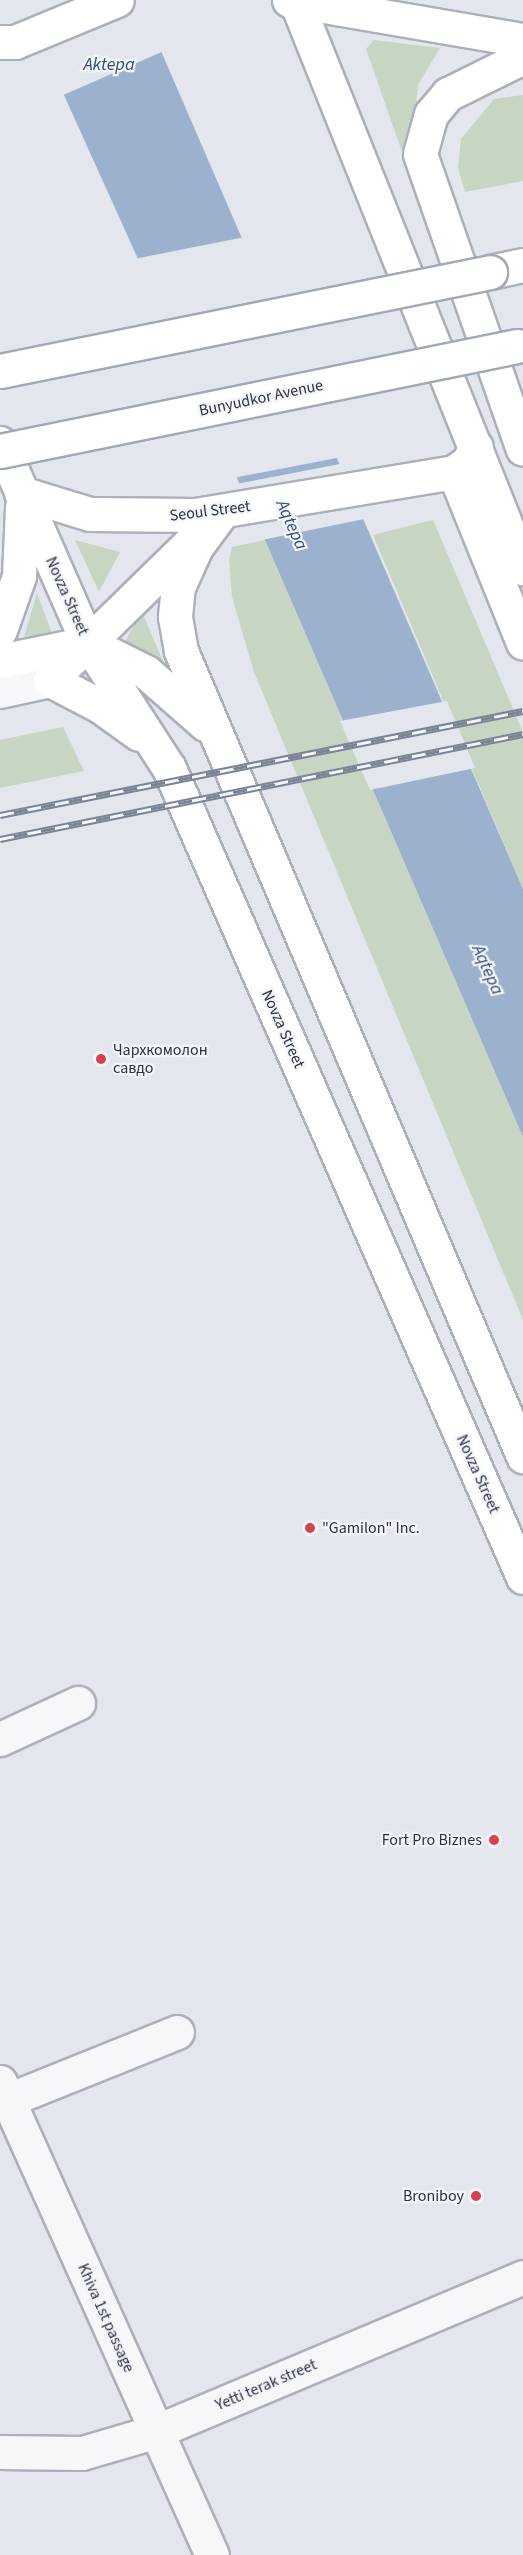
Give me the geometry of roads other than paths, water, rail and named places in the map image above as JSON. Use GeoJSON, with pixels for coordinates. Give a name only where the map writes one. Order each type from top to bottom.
{"type":"FeatureCollection","features":[{"type":"Feature","properties":{"kind":"main road"},"geometry":{"type":"LineString","coordinates":[[5,45],[117,0]]}},
{"type":"Feature","properties":{"kind":"main road"},"geometry":{"type":"LineString","coordinates":[[294,0],[523,40]]}},
{"type":"Feature","properties":{"kind":"main road"},"geometry":{"type":"LineString","coordinates":[[294,0],[523,568]]}},
{"type":"Feature","properties":{"kind":"main road"},"geometry":{"type":"LineString","coordinates":[[381,0],[437,25]]}},
{"type":"Feature","properties":{"kind":"main road"},"geometry":{"type":"LineString","coordinates":[[523,57],[448,94],[429,120],[420,154],[523,449]]}},
{"type":"Feature","properties":{"kind":"main road"},"geometry":{"type":"LineString","coordinates":[[0,371],[523,265]]}},
{"type":"Feature","properties":{"kind":"main road","name":"Bunyudkor Avenue"},"geometry":{"type":"LineString","coordinates":[[0,452],[520,345]]}},
{"type":"Feature","properties":{"kind":"main road"},"geometry":{"type":"LineString","coordinates":[[0,443],[21,493],[19,576],[0,630]]}},
{"type":"Feature","properties":{"kind":"main road"},"geometry":{"type":"LineString","coordinates":[[476,447],[468,462],[454,472],[523,643]]}},
{"type":"Feature","properties":{"kind":"main road","name":"Seoul Street"},"geometry":{"type":"LineString","coordinates":[[21,493],[116,517],[222,512],[454,472]]}},
{"type":"Feature","properties":{"kind":"main road","name":"Novza Street"},"geometry":{"type":"LineString","coordinates":[[21,493],[88,643],[169,768],[523,1577]]}},
{"type":"Feature","properties":{"kind":"main road"},"geometry":{"type":"LineString","coordinates":[[169,768],[116,716],[50,680],[222,512]]}},
{"type":"Feature","properties":{"kind":"main road"},"geometry":{"type":"LineString","coordinates":[[222,512],[183,573],[176,610],[181,651],[214,734],[523,1456]]}},
{"type":"Feature","properties":{"kind":"main road"},"geometry":{"type":"LineString","coordinates":[[0,661],[88,643],[154,678],[214,734]]}},
{"type":"Feature","properties":{"kind":"street"},"geometry":{"type":"LineString","coordinates":[[0,692],[50,680]]}},
{"type":"Feature","properties":{"kind":"street"},"geometry":{"type":"LineString","coordinates":[[0,1739],[78,1703]]}},
{"type":"Feature","properties":{"kind":"street"},"geometry":{"type":"LineString","coordinates":[[4,2091],[177,2032]]}},
{"type":"Feature","properties":{"kind":"street","name":"Khiva 1st passage"},"geometry":{"type":"LineString","coordinates":[[4,2091],[212,2555]]}},
{"type":"Feature","properties":{"kind":"street","name":"Yetti terak street"},"geometry":{"type":"LineString","coordinates":[[0,2452],[82,2453],[157,2431],[523,2277]]}},
{"type":"Feature","properties":{"kind":"water","name":"Aktepa"},"geometry":{"type":"Polygon","coordinates":[[[21,0],[139,0],[523,889],[523,1137],[265,540],[21,0]]]}},
{"type":"Feature","properties":{"kind":"railway"},"geometry":{"type":"LineString","coordinates":[[0,815],[523,711]]}},
{"type":"Feature","properties":{"kind":"railway"},"geometry":{"type":"LineString","coordinates":[[0,839],[523,734]]}},
{"type":"Feature","properties":{"kind":"place","name":"Чархкомолон савдо"},"geometry":{"type":"Point","coordinates":[101,1059]}},
{"type":"Feature","properties":{"kind":"place","name":"\"Gamilon\" Inc."},"geometry":{"type":"Point","coordinates":[310,1528]}},
{"type":"Feature","properties":{"kind":"place","name":"Fort Pro Biznes"},"geometry":{"type":"Point","coordinates":[494,1840]}},
{"type":"Feature","properties":{"kind":"place","name":"Broniboy"},"geometry":{"type":"Point","coordinates":[476,2196]}},
{"type":"Feature","properties":{"kind":"water label","name":"Aqtepa"},"geometry":{"type":"Point","coordinates":[291,525]}},
{"type":"Feature","properties":{"kind":"water label","name":"Aqtepa"},"geometry":{"type":"Point","coordinates":[487,970]}}]}
